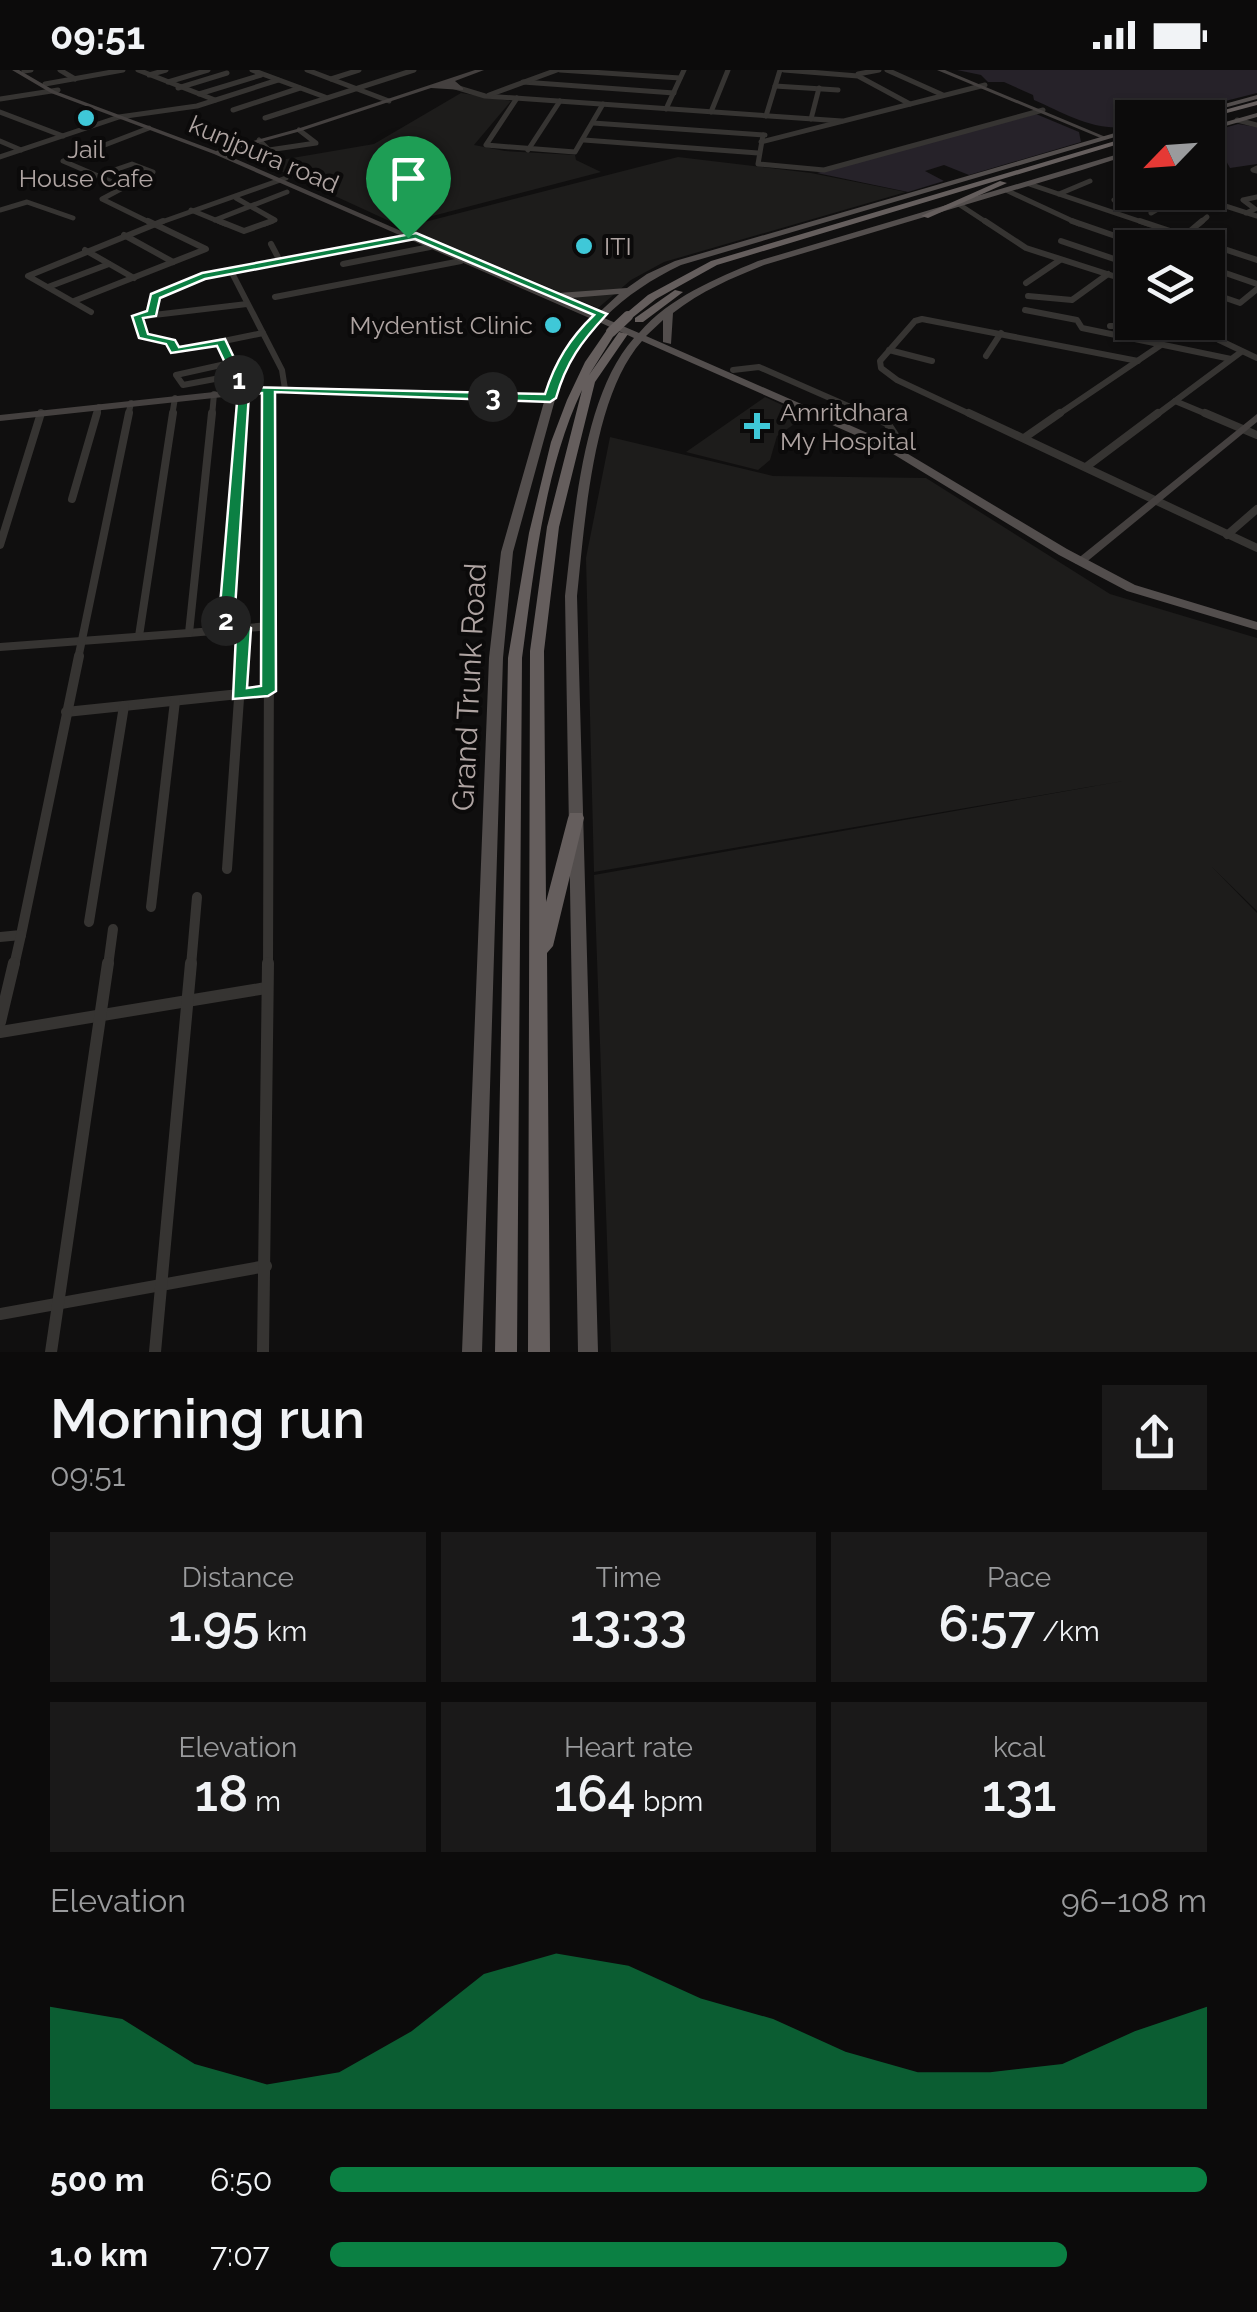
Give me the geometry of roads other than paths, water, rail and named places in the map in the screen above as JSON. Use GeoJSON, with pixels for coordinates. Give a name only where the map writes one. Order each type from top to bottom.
{"type":"FeatureCollection","features":[{"type":"Feature","properties":{"kind":"highway"},"geometry":{"type":"LineString","coordinates":[[1225,113],[1257,106]]}},
{"type":"Feature","properties":{"kind":"highway"},"geometry":{"type":"LineString","coordinates":[[1225,116],[1257,106]]}},
{"type":"Feature","properties":{"kind":"highway"},"geometry":{"type":"LineString","coordinates":[[638,326],[652,297],[714,263],[1115,141]]}},
{"type":"Feature","properties":{"kind":"highway"},"geometry":{"type":"LineString","coordinates":[[925,216],[1115,142]]}},
{"type":"Feature","properties":{"kind":"highway"},"geometry":{"type":"LineString","coordinates":[[506,658],[538,521],[576,388],[590,355],[617,333],[638,326],[717,270],[1005,186]]}},
{"type":"Feature","properties":{"kind":"highway"},"geometry":{"type":"LineString","coordinates":[[908,195],[961,189]]}},
{"type":"Feature","properties":{"kind":"highway"},"geometry":{"type":"LineString","coordinates":[[539,1352],[537,651],[548,562],[572,445],[590,382],[617,333]]}},
{"type":"Feature","properties":{"kind":"highway","name":"Grand Trunk Road"},"geometry":{"type":"LineString","coordinates":[[506,658],[506,1352]]}},
{"type":"Feature","properties":{"kind":"highway"},"geometry":{"type":"LineString","coordinates":[[538,970],[576,818]]}},
{"type":"Feature","properties":{"kind":"main road"},"geometry":{"type":"LineString","coordinates":[[1225,111],[1257,106]]}},
{"type":"Feature","properties":{"kind":"main road"},"geometry":{"type":"LineString","coordinates":[[1225,124],[1257,106]]}},
{"type":"Feature","properties":{"kind":"main road"},"geometry":{"type":"LineString","coordinates":[[1088,135],[1115,136]]}},
{"type":"Feature","properties":{"kind":"main road","name":"Grand Trunk Road"},"geometry":{"type":"LineString","coordinates":[[472,1352],[506,658],[507,552],[559,367],[599,316],[629,291],[678,263],[908,195],[1088,135],[1115,137]]}},
{"type":"Feature","properties":{"kind":"main road"},"geometry":{"type":"LineString","coordinates":[[588,1352],[571,596],[580,512],[608,394],[638,326],[706,288],[750,268],[960,205],[1005,186],[1029,184],[1115,157]]}},
{"type":"Feature","properties":{"kind":"main road"},"geometry":{"type":"LineString","coordinates":[[556,298],[629,291]]}},
{"type":"Feature","properties":{"kind":"main road"},"geometry":{"type":"LineString","coordinates":[[668,311],[668,342]]}},
{"type":"Feature","properties":{"kind":"main road"},"geometry":{"type":"LineString","coordinates":[[599,316],[638,326],[888,442]]}},
{"type":"Feature","properties":{"kind":"main road"},"geometry":{"type":"LineString","coordinates":[[638,326],[888,442],[1083,559],[1151,595],[1257,626]]}},
{"type":"Feature","properties":{"kind":"main road"},"geometry":{"type":"LineString","coordinates":[[1083,559],[1154,588],[1257,618]]}},
{"type":"Feature","properties":{"kind":"street","name":"kunjpura road"},"geometry":{"type":"LineString","coordinates":[[23,70],[56,91]]}},
{"type":"Feature","properties":{"kind":"street","name":"kunjpura road"},"geometry":{"type":"LineString","coordinates":[[23,70],[56,91],[219,152],[599,316]]}},
{"type":"Feature","properties":{"kind":"street"},"geometry":{"type":"LineString","coordinates":[[60,70],[76,79]]}},
{"type":"Feature","properties":{"kind":"street"},"geometry":{"type":"LineString","coordinates":[[45,84],[123,70]]}},
{"type":"Feature","properties":{"kind":"street"},"geometry":{"type":"LineString","coordinates":[[138,70],[216,100]]}},
{"type":"Feature","properties":{"kind":"street"},"geometry":{"type":"LineString","coordinates":[[149,75],[166,70]]}},
{"type":"Feature","properties":{"kind":"street"},"geometry":{"type":"LineString","coordinates":[[166,82],[208,70]]}},
{"type":"Feature","properties":{"kind":"street"},"geometry":{"type":"LineString","coordinates":[[218,70],[244,80]]}},
{"type":"Feature","properties":{"kind":"street"},"geometry":{"type":"LineString","coordinates":[[252,70],[327,98]]}},
{"type":"Feature","properties":{"kind":"street"},"geometry":{"type":"LineString","coordinates":[[307,70],[389,101]]}},
{"type":"Feature","properties":{"kind":"street"},"geometry":{"type":"LineString","coordinates":[[330,79],[359,70]]}},
{"type":"Feature","properties":{"kind":"street"},"geometry":{"type":"LineString","coordinates":[[265,118],[414,70]]}},
{"type":"Feature","properties":{"kind":"street"},"geometry":{"type":"LineString","coordinates":[[219,152],[481,70]]}},
{"type":"Feature","properties":{"kind":"street"},"geometry":{"type":"LineString","coordinates":[[485,96],[558,70],[680,78]]}},
{"type":"Feature","properties":{"kind":"street"},"geometry":{"type":"LineString","coordinates":[[666,109],[684,70]]}},
{"type":"Feature","properties":{"kind":"street"},"geometry":{"type":"LineString","coordinates":[[711,112],[728,70]]}},
{"type":"Feature","properties":{"kind":"street"},"geometry":{"type":"LineString","coordinates":[[766,116],[782,70],[879,70]]}},
{"type":"Feature","properties":{"kind":"street"},"geometry":{"type":"LineString","coordinates":[[887,70],[943,95]]}},
{"type":"Feature","properties":{"kind":"street"},"geometry":{"type":"LineString","coordinates":[[940,70],[1088,135]]}},
{"type":"Feature","properties":{"kind":"street"},"geometry":{"type":"LineString","coordinates":[[950,70],[982,86]]}},
{"type":"Feature","properties":{"kind":"street"},"geometry":{"type":"LineString","coordinates":[[178,88],[227,73]]}},
{"type":"Feature","properties":{"kind":"street"},"geometry":{"type":"LineString","coordinates":[[859,73],[910,104]]}},
{"type":"Feature","properties":{"kind":"street"},"geometry":{"type":"LineString","coordinates":[[198,94],[263,74]]}},
{"type":"Feature","properties":{"kind":"street"},"geometry":{"type":"LineString","coordinates":[[0,157],[123,117],[216,100],[278,80]]}},
{"type":"Feature","properties":{"kind":"street"},"geometry":{"type":"LineString","coordinates":[[446,82],[461,90]]}},
{"type":"Feature","properties":{"kind":"street"},"geometry":{"type":"LineString","coordinates":[[523,82],[674,93]]}},
{"type":"Feature","properties":{"kind":"street"},"geometry":{"type":"LineString","coordinates":[[775,86],[838,90]]}},
{"type":"Feature","properties":{"kind":"street"},"geometry":{"type":"LineString","coordinates":[[593,123],[762,138],[982,86]]}},
{"type":"Feature","properties":{"kind":"street"},"geometry":{"type":"LineString","coordinates":[[431,87],[485,96],[842,121]]}},
{"type":"Feature","properties":{"kind":"street"},"geometry":{"type":"LineString","coordinates":[[233,110],[300,88]]}},
{"type":"Feature","properties":{"kind":"street"},"geometry":{"type":"LineString","coordinates":[[811,119],[819,88]]}},
{"type":"Feature","properties":{"kind":"street"},"geometry":{"type":"LineString","coordinates":[[0,99],[56,91]]}},
{"type":"Feature","properties":{"kind":"street"},"geometry":{"type":"LineString","coordinates":[[517,98],[485,141],[493,147],[575,152],[604,104]]}},
{"type":"Feature","properties":{"kind":"street"},"geometry":{"type":"LineString","coordinates":[[528,150],[560,102]]}},
{"type":"Feature","properties":{"kind":"street"},"geometry":{"type":"LineString","coordinates":[[762,138],[756,162],[762,166],[816,172],[1040,111]]}},
{"type":"Feature","properties":{"kind":"street"},"geometry":{"type":"LineString","coordinates":[[0,112],[63,136]]}},
{"type":"Feature","properties":{"kind":"street","name":"kunjpura road"},"geometry":{"type":"LineString","coordinates":[[123,117],[219,152]]}},
{"type":"Feature","properties":{"kind":"street"},"geometry":{"type":"LineString","coordinates":[[1237,120],[1257,125]]}},
{"type":"Feature","properties":{"kind":"street"},"geometry":{"type":"LineString","coordinates":[[124,187],[63,161],[149,128]]}},
{"type":"Feature","properties":{"kind":"street"},"geometry":{"type":"LineString","coordinates":[[259,140],[267,150],[316,142],[299,130]]}},
{"type":"Feature","properties":{"kind":"street"},"geometry":{"type":"LineString","coordinates":[[286,134],[298,146]]}},
{"type":"Feature","properties":{"kind":"street"},"geometry":{"type":"LineString","coordinates":[[269,138],[282,149]]}},
{"type":"Feature","properties":{"kind":"street"},"geometry":{"type":"LineString","coordinates":[[584,140],[758,153]]}},
{"type":"Feature","properties":{"kind":"street"},"geometry":{"type":"LineString","coordinates":[[0,141],[21,150]]}},
{"type":"Feature","properties":{"kind":"street"},"geometry":{"type":"LineString","coordinates":[[74,302],[206,248],[102,199],[154,174],[132,164],[97,176]]}},
{"type":"Feature","properties":{"kind":"street"},"geometry":{"type":"LineString","coordinates":[[92,312],[28,276],[124,235],[283,179]]}},
{"type":"Feature","properties":{"kind":"street"},"geometry":{"type":"LineString","coordinates":[[1059,194],[1090,181]]}},
{"type":"Feature","properties":{"kind":"street"},"geometry":{"type":"LineString","coordinates":[[1029,184],[1169,230]]}},
{"type":"Feature","properties":{"kind":"street"},"geometry":{"type":"LineString","coordinates":[[1005,186],[1060,216],[1115,236]]}},
{"type":"Feature","properties":{"kind":"street"},"geometry":{"type":"LineString","coordinates":[[215,220],[286,192]]}},
{"type":"Feature","properties":{"kind":"street"},"geometry":{"type":"LineString","coordinates":[[1246,213],[1255,209],[1243,200],[1257,197]]}},
{"type":"Feature","properties":{"kind":"street"},"geometry":{"type":"LineString","coordinates":[[192,210],[244,232],[275,220],[235,198]]}},
{"type":"Feature","properties":{"kind":"street"},"geometry":{"type":"LineString","coordinates":[[0,210],[27,202],[73,218]]}},
{"type":"Feature","properties":{"kind":"street"},"geometry":{"type":"LineString","coordinates":[[960,205],[1026,248],[1115,276]]}},
{"type":"Feature","properties":{"kind":"street"},"geometry":{"type":"LineString","coordinates":[[1225,206],[1257,216]]}},
{"type":"Feature","properties":{"kind":"street"},"geometry":{"type":"LineString","coordinates":[[1150,213],[1155,210]]}},
{"type":"Feature","properties":{"kind":"street"},"geometry":{"type":"LineString","coordinates":[[1190,230],[1207,217]]}},
{"type":"Feature","properties":{"kind":"street"},"geometry":{"type":"LineString","coordinates":[[124,235],[172,262]]}},
{"type":"Feature","properties":{"kind":"street"},"geometry":{"type":"LineString","coordinates":[[152,314],[155,296],[202,276],[412,237]]}},
{"type":"Feature","properties":{"kind":"street","name":"kunjpura road"},"geometry":{"type":"LineString","coordinates":[[412,237],[482,267]]}},
{"type":"Feature","properties":{"kind":"street"},"geometry":{"type":"LineString","coordinates":[[1062,241],[1115,259]]}},
{"type":"Feature","properties":{"kind":"street"},"geometry":{"type":"LineString","coordinates":[[271,244],[280,261]]}},
{"type":"Feature","properties":{"kind":"street"},"geometry":{"type":"LineString","coordinates":[[343,264],[430,247]]}},
{"type":"Feature","properties":{"kind":"street"},"geometry":{"type":"LineString","coordinates":[[1225,249],[1257,260]]}},
{"type":"Feature","properties":{"kind":"street"},"geometry":{"type":"LineString","coordinates":[[85,250],[134,278]]}},
{"type":"Feature","properties":{"kind":"street"},"geometry":{"type":"LineString","coordinates":[[334,251],[354,282]]}},
{"type":"Feature","properties":{"kind":"street"},"geometry":{"type":"LineString","coordinates":[[1026,283],[1060,260]]}},
{"type":"Feature","properties":{"kind":"street"},"geometry":{"type":"LineString","coordinates":[[275,297],[461,261]]}},
{"type":"Feature","properties":{"kind":"street"},"geometry":{"type":"LineString","coordinates":[[48,287],[109,264]]}},
{"type":"Feature","properties":{"kind":"street"},"geometry":{"type":"LineString","coordinates":[[231,270],[282,370],[286,389]]}},
{"type":"Feature","properties":{"kind":"street"},"geometry":{"type":"LineString","coordinates":[[1028,296],[1072,300],[1108,274]]}},
{"type":"Feature","properties":{"kind":"street"},"geometry":{"type":"LineString","coordinates":[[1225,274],[1257,287],[1240,302],[1225,297]]}},
{"type":"Feature","properties":{"kind":"street"},"geometry":{"type":"LineString","coordinates":[[248,304],[137,316],[143,336],[170,342],[175,351],[263,332]]}},
{"type":"Feature","properties":{"kind":"street"},"geometry":{"type":"LineString","coordinates":[[1025,310],[1076,320],[1082,328],[1231,360]]}},
{"type":"Feature","properties":{"kind":"street"},"geometry":{"type":"LineString","coordinates":[[1138,361],[922,319],[915,321],[880,362],[888,374],[1257,548]]}},
{"type":"Feature","properties":{"kind":"street"},"geometry":{"type":"LineString","coordinates":[[1110,326],[1128,326],[1146,342]]}},
{"type":"Feature","properties":{"kind":"street"},"geometry":{"type":"LineString","coordinates":[[986,356],[1001,333]]}},
{"type":"Feature","properties":{"kind":"street"},"geometry":{"type":"LineString","coordinates":[[1222,340],[1257,358]]}},
{"type":"Feature","properties":{"kind":"street"},"geometry":{"type":"LineString","coordinates":[[221,342],[244,390],[226,630]]}},
{"type":"Feature","properties":{"kind":"street"},"geometry":{"type":"LineString","coordinates":[[1024,438],[1162,345]]}},
{"type":"Feature","properties":{"kind":"street"},"geometry":{"type":"LineString","coordinates":[[889,350],[932,361]]}},
{"type":"Feature","properties":{"kind":"street"},"geometry":{"type":"LineString","coordinates":[[1086,467],[1241,352]]}},
{"type":"Feature","properties":{"kind":"street"},"geometry":{"type":"LineString","coordinates":[[230,363],[176,375],[185,385],[236,375]]}},
{"type":"Feature","properties":{"kind":"street"},"geometry":{"type":"LineString","coordinates":[[0,418],[268,389],[550,398]]}},
{"type":"Feature","properties":{"kind":"street"},"geometry":{"type":"LineString","coordinates":[[263,1352],[270,626],[268,389]]}},
{"type":"Feature","properties":{"kind":"street"},"geometry":{"type":"LineString","coordinates":[[188,632],[214,394]]}},
{"type":"Feature","properties":{"kind":"street"},"geometry":{"type":"LineString","coordinates":[[138,636],[176,398]]}},
{"type":"Feature","properties":{"kind":"street"},"geometry":{"type":"LineString","coordinates":[[1175,401],[1257,435]]}},
{"type":"Feature","properties":{"kind":"street"},"geometry":{"type":"LineString","coordinates":[[0,1022],[131,403]]}},
{"type":"Feature","properties":{"kind":"street"},"geometry":{"type":"LineString","coordinates":[[72,499],[99,406]]}},
{"type":"Feature","properties":{"kind":"street"},"geometry":{"type":"LineString","coordinates":[[0,545],[42,413]]}},
{"type":"Feature","properties":{"kind":"street"},"geometry":{"type":"LineString","coordinates":[[1083,559],[1257,417]]}},
{"type":"Feature","properties":{"kind":"street"},"geometry":{"type":"LineString","coordinates":[[1227,535],[1257,509]]}},
{"type":"Feature","properties":{"kind":"street"},"geometry":{"type":"LineString","coordinates":[[0,647],[270,626]]}},
{"type":"Feature","properties":{"kind":"street"},"geometry":{"type":"LineString","coordinates":[[226,869],[244,628]]}},
{"type":"Feature","properties":{"kind":"street"},"geometry":{"type":"LineString","coordinates":[[66,712],[268,691]]}},
{"type":"Feature","properties":{"kind":"street"},"geometry":{"type":"LineString","coordinates":[[152,907],[175,701]]}},
{"type":"Feature","properties":{"kind":"street"},"geometry":{"type":"LineString","coordinates":[[88,922],[124,706]]}},
{"type":"Feature","properties":{"kind":"street"},"geometry":{"type":"LineString","coordinates":[[155,1352],[197,897]]}},
{"type":"Feature","properties":{"kind":"street"},"geometry":{"type":"LineString","coordinates":[[50,1352],[113,929]]}},
{"type":"Feature","properties":{"kind":"street"},"geometry":{"type":"LineString","coordinates":[[0,937],[21,934]]}},
{"type":"Feature","properties":{"kind":"street"},"geometry":{"type":"LineString","coordinates":[[0,1032],[266,988]]}},
{"type":"Feature","properties":{"kind":"street"},"geometry":{"type":"LineString","coordinates":[[0,1314],[266,1266]]}},
{"type":"Feature","properties":{"kind":"place","name":"Jail House Cafe"},"geometry":{"type":"Point","coordinates":[86,118]}},
{"type":"Feature","properties":{"kind":"place","name":"ITI"},"geometry":{"type":"Point","coordinates":[584,246]}},
{"type":"Feature","properties":{"kind":"place","name":"Mydentist Clinic"},"geometry":{"type":"Point","coordinates":[553,325]}},
{"type":"Feature","properties":{"kind":"place","name":"Amritdhara My Hospital"},"geometry":{"type":"Point","coordinates":[757,426]}}]}
